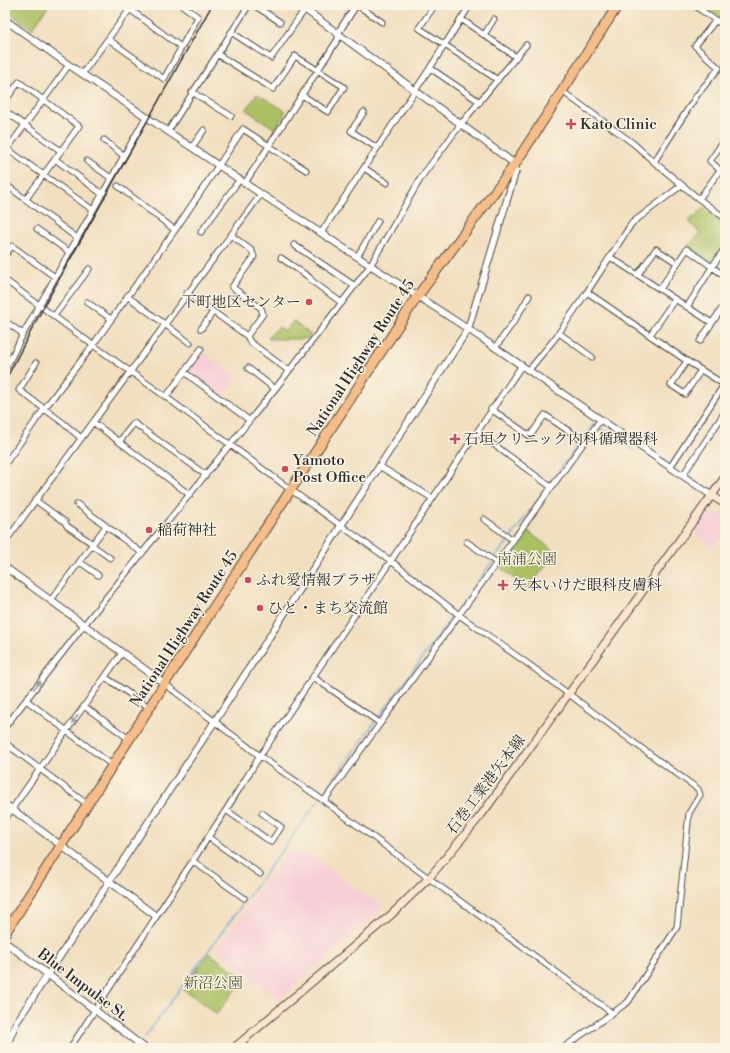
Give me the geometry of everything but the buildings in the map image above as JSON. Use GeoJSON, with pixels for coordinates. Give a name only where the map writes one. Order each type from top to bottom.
{"type":"FeatureCollection","features":[{"type":"Feature","properties":{"kind":"highway","name":"National Highway Route 45"},"geometry":{"type":"LineString","coordinates":[[5,933],[112,764],[417,297],[516,164],[618,5]]}},
{"type":"Feature","properties":{"kind":"main road","name":"石巻工業港矢本線"},"geometry":{"type":"LineString","coordinates":[[234,1048],[392,914],[429,878],[482,814],[725,476]]}},
{"type":"Feature","properties":{"kind":"main road"},"geometry":{"type":"LineString","coordinates":[[711,495],[725,504]]}},
{"type":"Feature","properties":{"kind":"street"},"geometry":{"type":"LineString","coordinates":[[124,5],[131,7],[182,47]]}},
{"type":"Feature","properties":{"kind":"street"},"geometry":{"type":"LineString","coordinates":[[108,38],[164,79],[198,17],[182,5]]}},
{"type":"Feature","properties":{"kind":"street"},"geometry":{"type":"LineString","coordinates":[[168,131],[249,5]]}},
{"type":"Feature","properties":{"kind":"street"},"geometry":{"type":"LineString","coordinates":[[254,5],[280,22]]}},
{"type":"Feature","properties":{"kind":"street"},"geometry":{"type":"LineString","coordinates":[[8,1048],[7,1041],[16,1024],[215,721],[340,525],[468,329],[515,174],[516,164],[299,5]]}},
{"type":"Feature","properties":{"kind":"street"},"geometry":{"type":"LineString","coordinates":[[231,32],[272,58],[312,5]]}},
{"type":"Feature","properties":{"kind":"street"},"geometry":{"type":"LineString","coordinates":[[201,232],[268,146],[338,39],[338,33],[357,5],[382,22]]}},
{"type":"Feature","properties":{"kind":"street"},"geometry":{"type":"LineString","coordinates":[[434,5],[419,28],[498,80]]}},
{"type":"Feature","properties":{"kind":"street"},"geometry":{"type":"LineString","coordinates":[[694,5],[725,27]]}},
{"type":"Feature","properties":{"kind":"street"},"geometry":{"type":"LineString","coordinates":[[321,233],[469,6]]}},
{"type":"Feature","properties":{"kind":"street"},"geometry":{"type":"LineString","coordinates":[[82,74],[131,7]]}},
{"type":"Feature","properties":{"kind":"street"},"geometry":{"type":"LineString","coordinates":[[461,19],[516,57]]}},
{"type":"Feature","properties":{"kind":"street"},"geometry":{"type":"LineString","coordinates":[[484,35],[494,19]]}},
{"type":"Feature","properties":{"kind":"street"},"geometry":{"type":"LineString","coordinates":[[5,20],[82,74],[220,165],[261,194],[522,365],[598,424],[670,466],[711,495]]}},
{"type":"Feature","properties":{"kind":"street"},"geometry":{"type":"LineString","coordinates":[[654,162],[697,95],[719,68],[695,46],[716,20]]}},
{"type":"Feature","properties":{"kind":"street"},"geometry":{"type":"LineString","coordinates":[[5,727],[84,625],[275,389],[355,286],[370,266],[422,176],[526,45]]}},
{"type":"Feature","properties":{"kind":"street"},"geometry":{"type":"LineString","coordinates":[[217,54],[273,89],[295,56],[344,87],[328,112],[302,95]]}},
{"type":"Feature","properties":{"kind":"street"},"geometry":{"type":"LineString","coordinates":[[69,65],[6,150],[44,174],[93,210]]}},
{"type":"Feature","properties":{"kind":"street"},"geometry":{"type":"LineString","coordinates":[[430,68],[480,102]]}},
{"type":"Feature","properties":{"kind":"street"},"geometry":{"type":"LineString","coordinates":[[5,101],[19,82],[79,126],[26,199]]}},
{"type":"Feature","properties":{"kind":"street"},"geometry":{"type":"LineString","coordinates":[[562,91],[634,144],[699,199],[720,216],[725,218]]}},
{"type":"Feature","properties":{"kind":"street"},"geometry":{"type":"LineString","coordinates":[[192,92],[231,116]]}},
{"type":"Feature","properties":{"kind":"street"},"geometry":{"type":"LineString","coordinates":[[5,111],[61,151]]}},
{"type":"Feature","properties":{"kind":"street"},"geometry":{"type":"LineString","coordinates":[[364,112],[352,131],[377,148]]}},
{"type":"Feature","properties":{"kind":"street"},"geometry":{"type":"LineString","coordinates":[[5,370],[39,305],[146,117]]}},
{"type":"Feature","properties":{"kind":"street"},"geometry":{"type":"LineString","coordinates":[[5,464],[44,409],[93,345],[175,230],[243,129],[306,170]]}},
{"type":"Feature","properties":{"kind":"street"},"geometry":{"type":"LineString","coordinates":[[192,147],[204,130]]}},
{"type":"Feature","properties":{"kind":"street"},"geometry":{"type":"LineString","coordinates":[[699,199],[720,170],[710,161],[725,139]]}},
{"type":"Feature","properties":{"kind":"street"},"geometry":{"type":"LineString","coordinates":[[104,140],[124,156]]}},
{"type":"Feature","properties":{"kind":"street"},"geometry":{"type":"LineString","coordinates":[[55,159],[102,194]]}},
{"type":"Feature","properties":{"kind":"street"},"geometry":{"type":"LineString","coordinates":[[87,161],[111,178]]}},
{"type":"Feature","properties":{"kind":"street"},"geometry":{"type":"LineString","coordinates":[[364,168],[387,183]]}},
{"type":"Feature","properties":{"kind":"street"},"geometry":{"type":"LineString","coordinates":[[5,184],[77,238]]}},
{"type":"Feature","properties":{"kind":"street"},"geometry":{"type":"LineString","coordinates":[[529,370],[559,333],[632,223],[682,185]]}},
{"type":"Feature","properties":{"kind":"street"},"geometry":{"type":"LineString","coordinates":[[118,186],[175,230]]}},
{"type":"Feature","properties":{"kind":"street"},"geometry":{"type":"LineString","coordinates":[[5,542],[261,194]]}},
{"type":"Feature","properties":{"kind":"street"},"geometry":{"type":"LineString","coordinates":[[357,257],[378,222]]}},
{"type":"Feature","properties":{"kind":"street"},"geometry":{"type":"LineString","coordinates":[[37,230],[69,252]]}},
{"type":"Feature","properties":{"kind":"street"},"geometry":{"type":"LineString","coordinates":[[231,235],[252,251],[254,257],[232,287],[261,308],[264,314],[247,336]]}},
{"type":"Feature","properties":{"kind":"street"},"geometry":{"type":"LineString","coordinates":[[5,255],[12,246],[55,277]]}},
{"type":"Feature","properties":{"kind":"street"},"geometry":{"type":"LineString","coordinates":[[294,246],[355,286]]}},
{"type":"Feature","properties":{"kind":"street"},"geometry":{"type":"LineString","coordinates":[[687,307],[725,248]]}},
{"type":"Feature","properties":{"kind":"street"},"geometry":{"type":"LineString","coordinates":[[638,274],[656,249],[677,263]]}},
{"type":"Feature","properties":{"kind":"street"},"geometry":{"type":"LineString","coordinates":[[660,288],[687,249],[725,276]]}},
{"type":"Feature","properties":{"kind":"street"},"geometry":{"type":"LineString","coordinates":[[610,257],[712,323]]}},
{"type":"Feature","properties":{"kind":"street"},"geometry":{"type":"LineString","coordinates":[[280,258],[309,277],[312,281],[342,303]]}},
{"type":"Feature","properties":{"kind":"street"},"geometry":{"type":"LineString","coordinates":[[54,316],[89,269]]}},
{"type":"Feature","properties":{"kind":"street"},"geometry":{"type":"LineString","coordinates":[[5,280],[130,372],[166,396],[291,490],[391,561],[457,613],[698,789],[700,794],[689,814],[677,927],[628,1002],[563,1048]]}},
{"type":"Feature","properties":{"kind":"street"},"geometry":{"type":"LineString","coordinates":[[587,292],[687,361],[725,384],[670,466]]}},
{"type":"Feature","properties":{"kind":"street"},"geometry":{"type":"LineString","coordinates":[[187,293],[247,336],[250,342],[289,371]]}},
{"type":"Feature","properties":{"kind":"street"},"geometry":{"type":"LineString","coordinates":[[127,296],[190,343]]}},
{"type":"Feature","properties":{"kind":"street"},"geometry":{"type":"LineString","coordinates":[[495,348],[515,320],[529,296]]}},
{"type":"Feature","properties":{"kind":"street"},"geometry":{"type":"LineString","coordinates":[[650,335],[675,299]]}},
{"type":"Feature","properties":{"kind":"street"},"geometry":{"type":"LineString","coordinates":[[87,302],[111,318]]}},
{"type":"Feature","properties":{"kind":"street"},"geometry":{"type":"LineString","coordinates":[[700,341],[725,304]]}},
{"type":"Feature","properties":{"kind":"street"},"geometry":{"type":"LineString","coordinates":[[201,329],[213,312]]}},
{"type":"Feature","properties":{"kind":"street"},"geometry":{"type":"LineString","coordinates":[[5,320],[23,334]]}},
{"type":"Feature","properties":{"kind":"street"},"geometry":{"type":"LineString","coordinates":[[559,333],[592,357]]}},
{"type":"Feature","properties":{"kind":"street"},"geometry":{"type":"LineString","coordinates":[[166,396],[201,349]]}},
{"type":"Feature","properties":{"kind":"street"},"geometry":{"type":"LineString","coordinates":[[687,361],[671,385],[685,394],[701,370]]}},
{"type":"Feature","properties":{"kind":"street"},"geometry":{"type":"LineString","coordinates":[[36,363],[19,390],[81,438]]}},
{"type":"Feature","properties":{"kind":"street"},"geometry":{"type":"LineString","coordinates":[[70,1048],[260,756],[522,365]]}},
{"type":"Feature","properties":{"kind":"street"},"geometry":{"type":"LineString","coordinates":[[248,368],[275,389]]}},
{"type":"Feature","properties":{"kind":"street"},"geometry":{"type":"LineString","coordinates":[[184,372],[249,420]]}},
{"type":"Feature","properties":{"kind":"street"},"geometry":{"type":"LineString","coordinates":[[492,409],[530,436],[545,415],[583,441]]}},
{"type":"Feature","properties":{"kind":"street"},"geometry":{"type":"LineString","coordinates":[[683,475],[725,412]]}},
{"type":"Feature","properties":{"kind":"street"},"geometry":{"type":"LineString","coordinates":[[93,422],[190,495]]}},
{"type":"Feature","properties":{"kind":"street"},"geometry":{"type":"LineString","coordinates":[[119,442],[134,422],[206,475]]}},
{"type":"Feature","properties":{"kind":"street"},"geometry":{"type":"LineString","coordinates":[[321,799],[549,486],[583,441],[598,424]]}},
{"type":"Feature","properties":{"kind":"street"},"geometry":{"type":"LineString","coordinates":[[476,432],[549,486]]}},
{"type":"Feature","properties":{"kind":"street"},"geometry":{"type":"LineString","coordinates":[[379,466],[432,498]]}},
{"type":"Feature","properties":{"kind":"street"},"geometry":{"type":"LineString","coordinates":[[35,500],[110,558]]}},
{"type":"Feature","properties":{"kind":"street"},"geometry":{"type":"LineString","coordinates":[[77,504],[142,553]]}},
{"type":"Feature","properties":{"kind":"street"},"geometry":{"type":"LineString","coordinates":[[484,519],[511,539]]}},
{"type":"Feature","properties":{"kind":"street"},"geometry":{"type":"LineString","coordinates":[[51,600],[106,526]]}},
{"type":"Feature","properties":{"kind":"street"},"geometry":{"type":"LineString","coordinates":[[467,542],[494,562]]}},
{"type":"Feature","properties":{"kind":"street"},"geometry":{"type":"LineString","coordinates":[[80,562],[98,575]]}},
{"type":"Feature","properties":{"kind":"street"},"geometry":{"type":"LineString","coordinates":[[5,567],[215,721],[260,756],[321,799],[612,1013]]}},
{"type":"Feature","properties":{"kind":"street"},"geometry":{"type":"LineString","coordinates":[[5,820],[122,653]]}},
{"type":"Feature","properties":{"kind":"street"},"geometry":{"type":"LineString","coordinates":[[105,677],[150,708]]}},
{"type":"Feature","properties":{"kind":"street"},"geometry":{"type":"LineString","coordinates":[[313,677],[378,722]]}},
{"type":"Feature","properties":{"kind":"street"},"geometry":{"type":"LineString","coordinates":[[26,700],[112,764]]}},
{"type":"Feature","properties":{"kind":"street"},"geometry":{"type":"LineString","coordinates":[[84,706],[129,739]]}},
{"type":"Feature","properties":{"kind":"street"},"geometry":{"type":"LineString","coordinates":[[5,743],[87,804]]}},
{"type":"Feature","properties":{"kind":"street"},"geometry":{"type":"LineString","coordinates":[[5,804],[156,916]]}},
{"type":"Feature","properties":{"kind":"street"},"geometry":{"type":"LineString","coordinates":[[226,810],[271,842],[281,827],[262,813]]}},
{"type":"Feature","properties":{"kind":"street"},"geometry":{"type":"LineString","coordinates":[[208,837],[260,874]]}},
{"type":"Feature","properties":{"kind":"street"},"geometry":{"type":"LineString","coordinates":[[193,861],[244,898]]}},
{"type":"Feature","properties":{"kind":"street","name":"Blue Impulse St."},"geometry":{"type":"LineString","coordinates":[[5,942],[145,1048]]}},
{"type":"Feature","properties":{"kind":"shaded area"},"geometry":{"type":"Polygon","coordinates":[[[203,353],[237,378],[219,401],[186,376],[203,353]]]}},
{"type":"Feature","properties":{"kind":"shaded area"},"geometry":{"type":"Polygon","coordinates":[[[722,513],[725,515],[725,543],[720,539],[714,547],[694,533],[707,515],[722,513]]]}},
{"type":"Feature","properties":{"kind":"shaded area"},"geometry":{"type":"Polygon","coordinates":[[[289,850],[298,857],[303,851],[383,907],[280,999],[216,950],[289,850]]]}},
{"type":"Feature","properties":{"kind":"green space"},"geometry":{"type":"Polygon","coordinates":[[[6,5],[49,5],[32,29],[7,12],[6,5]]]}},
{"type":"Feature","properties":{"kind":"green space"},"geometry":{"type":"Polygon","coordinates":[[[699,5],[725,5],[725,24],[699,5]]]}},
{"type":"Feature","properties":{"kind":"green space"},"geometry":{"type":"Polygon","coordinates":[[[257,94],[286,111],[275,129],[246,110],[257,94]]]}},
{"type":"Feature","properties":{"kind":"green space"},"geometry":{"type":"Polygon","coordinates":[[[704,208],[718,219],[725,222],[725,243],[714,261],[710,262],[687,246],[700,234],[689,221],[704,208]]]}},
{"type":"Feature","properties":{"kind":"green space"},"geometry":{"type":"Polygon","coordinates":[[[293,321],[311,335],[308,339],[269,339],[268,337],[279,327],[285,331],[293,321]]]}},
{"type":"Feature","properties":{"kind":"green space","name":"南浦公園"},"geometry":{"type":"Polygon","coordinates":[[[526,530],[556,552],[528,589],[499,567],[526,530]]]}},
{"type":"Feature","properties":{"kind":"green space","name":"新沼公園"},"geometry":{"type":"Polygon","coordinates":[[[209,953],[244,978],[217,1014],[183,989],[209,953]]]}},
{"type":"Feature","properties":{"kind":"waterway"},"geometry":{"type":"LineString","coordinates":[[583,438],[593,424],[634,450]]}},
{"type":"Feature","properties":{"kind":"waterway"},"geometry":{"type":"LineString","coordinates":[[550,483],[581,441]]}},
{"type":"Feature","properties":{"kind":"waterway"},"geometry":{"type":"LineString","coordinates":[[511,537],[548,486]]}},
{"type":"Feature","properties":{"kind":"waterway"},"geometry":{"type":"LineString","coordinates":[[494,559],[509,540]]}},
{"type":"Feature","properties":{"kind":"waterway"},"geometry":{"type":"LineString","coordinates":[[457,611],[492,562]]}},
{"type":"Feature","properties":{"kind":"waterway"},"geometry":{"type":"LineString","coordinates":[[378,719],[454,614]]}},
{"type":"Feature","properties":{"kind":"waterway"},"geometry":{"type":"LineString","coordinates":[[321,797],[375,722]]}},
{"type":"Feature","properties":{"kind":"waterway"},"geometry":{"type":"LineString","coordinates":[[145,1037],[319,800]]}},
{"type":"Feature","properties":{"kind":"railway"},"geometry":{"type":"LineString","coordinates":[[5,381],[43,308],[212,5]]}},
{"type":"Feature","properties":{"kind":"place","name":"Kato Clinic"},"geometry":{"type":"Point","coordinates":[571,124]}},
{"type":"Feature","properties":{"kind":"place","name":"下町地区センター"},"geometry":{"type":"Point","coordinates":[309,302]}},
{"type":"Feature","properties":{"kind":"place","name":"石垣クリニック内科循環器科"},"geometry":{"type":"Point","coordinates":[455,439]}},
{"type":"Feature","properties":{"kind":"place","name":"Yamoto Post Office"},"geometry":{"type":"Point","coordinates":[285,469]}},
{"type":"Feature","properties":{"kind":"place","name":"稲荷神社"},"geometry":{"type":"Point","coordinates":[149,530]}},
{"type":"Feature","properties":{"kind":"place","name":"ふれ愛情報プラザ"},"geometry":{"type":"Point","coordinates":[248,580]}},
{"type":"Feature","properties":{"kind":"place","name":"矢本いけだ眼科皮膚科"},"geometry":{"type":"Point","coordinates":[503,585]}},
{"type":"Feature","properties":{"kind":"place","name":"ひと・まち交流館"},"geometry":{"type":"Point","coordinates":[260,608]}}]}
